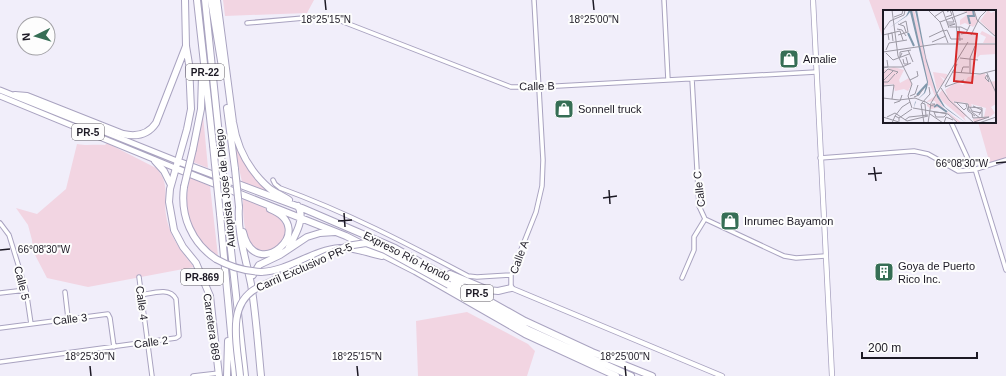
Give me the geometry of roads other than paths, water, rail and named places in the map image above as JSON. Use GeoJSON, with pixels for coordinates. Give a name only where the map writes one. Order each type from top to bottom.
{"type":"FeatureCollection","features":[{"type":"Feature","properties":{"kind":"highway"},"geometry":{"type":"LineString","coordinates":[[15,95],[27,96],[123,134],[133,136],[149,131],[156,123],[186,46],[185,0]]}},
{"type":"Feature","properties":{"kind":"highway","name":"Autopista José de Diego"},"geometry":{"type":"LineString","coordinates":[[197,0],[220,214],[235,376]]}},
{"type":"Feature","properties":{"kind":"highway","name":"Autopista José de Diego"},"geometry":{"type":"LineString","coordinates":[[205,0],[245,376]]}},
{"type":"Feature","properties":{"kind":"highway"},"geometry":{"type":"LineString","coordinates":[[211,0],[223,75],[239,207],[244,235],[248,245],[252,249],[260,253],[272,254],[280,249],[286,242],[288,236],[287,226],[280,215],[264,206],[260,201]]}},
{"type":"Feature","properties":{"kind":"highway"},"geometry":{"type":"LineString","coordinates":[[217,0],[233,122],[240,147],[250,166],[265,184],[300,207],[301,217],[294,238],[288,249]]}},
{"type":"Feature","properties":{"kind":"highway","name":"Carretera 869"},"geometry":{"type":"LineString","coordinates":[[186,46],[189,64],[191,109],[187,129],[171,185],[169,202],[170,215],[174,230],[183,247],[196,263],[210,296],[219,374]]}},
{"type":"Feature","properties":{"kind":"highway"},"geometry":{"type":"LineString","coordinates":[[204,60],[201,109],[184,187],[184,208],[189,227],[199,244],[216,259],[227,265],[239,269],[261,272],[283,269],[322,252],[339,248],[358,249],[390,258]]}},
{"type":"Feature","properties":{"kind":"highway"},"geometry":{"type":"LineString","coordinates":[[155,161],[164,171],[171,185]]}},
{"type":"Feature","properties":{"kind":"highway","name":"Expreso Río Hondo"},"geometry":{"type":"LineString","coordinates":[[177,161],[349,227],[414,257],[525,321],[592,352],[652,376]]}},
{"type":"Feature","properties":{"kind":"highway","name":"Expreso Río Hondo"},"geometry":{"type":"LineString","coordinates":[[175,168],[336,232],[390,258],[525,334],[616,376]]}},
{"type":"Feature","properties":{"kind":"highway"},"geometry":{"type":"LineString","coordinates":[[239,207],[238,215],[241,239],[251,285],[261,376]]}},
{"type":"Feature","properties":{"kind":"highway"},"geometry":{"type":"LineString","coordinates":[[251,285],[254,271],[259,265],[280,255],[312,234],[336,232]]}},
{"type":"Feature","properties":{"kind":"highway","name":"Carril Exclusivo PR-5"},"geometry":{"type":"LineString","coordinates":[[240,376],[236,319],[240,306],[245,297],[257,288],[347,246],[358,244],[376,246],[450,285],[529,330],[631,376]]}},
{"type":"Feature","properties":{"kind":"highway"},"geometry":{"type":"LineString","coordinates":[[414,257],[488,290],[498,291],[511,288]]}},
{"type":"Feature","properties":{"kind":"highway"},"geometry":{"type":"LineString","coordinates":[[227,376],[229,321]]}},
{"type":"Feature","properties":{"kind":"main road","name":"PR-5"},"geometry":{"type":"LineString","coordinates":[[0,90],[177,161]]}},
{"type":"Feature","properties":{"kind":"main road","name":"PR-5"},"geometry":{"type":"LineString","coordinates":[[0,96],[175,168]]}},
{"type":"Feature","properties":{"kind":"main road"},"geometry":{"type":"LineString","coordinates":[[32,109],[36,107],[65,118],[72,118]]}},
{"type":"Feature","properties":{"kind":"street","name":"Calle A"},"geometry":{"type":"LineString","coordinates":[[534,0],[543,160],[542,186],[536,212],[511,276],[511,288],[722,376]]}},
{"type":"Feature","properties":{"kind":"street"},"geometry":{"type":"LineString","coordinates":[[664,0],[668,80]]}},
{"type":"Feature","properties":{"kind":"street"},"geometry":{"type":"LineString","coordinates":[[813,0],[832,376]]}},
{"type":"Feature","properties":{"kind":"street","name":"Calle B"},"geometry":{"type":"LineString","coordinates":[[247,23],[315,17],[341,21],[512,87],[539,87],[816,72]]}},
{"type":"Feature","properties":{"kind":"street","name":"Calle C"},"geometry":{"type":"LineString","coordinates":[[692,78],[699,206],[705,219],[784,256],[796,258],[825,256]]}},
{"type":"Feature","properties":{"kind":"street"},"geometry":{"type":"LineString","coordinates":[[951,123],[974,170],[1006,270]]}},
{"type":"Feature","properties":{"kind":"street"},"geometry":{"type":"LineString","coordinates":[[820,158],[914,151],[928,154],[958,171],[974,170],[1006,160]]}},
{"type":"Feature","properties":{"kind":"street"},"geometry":{"type":"LineString","coordinates":[[273,180],[280,188],[345,214],[384,232],[468,276],[511,276]]}},
{"type":"Feature","properties":{"kind":"street"},"geometry":{"type":"LineString","coordinates":[[682,278],[694,250],[694,237],[705,219]]}},
{"type":"Feature","properties":{"kind":"street","name":"Calle 5"},"geometry":{"type":"LineString","coordinates":[[0,223],[9,234],[26,290],[31,324]]}},
{"type":"Feature","properties":{"kind":"street","name":"Calle 4"},"geometry":{"type":"LineString","coordinates":[[139,278],[152,376]]}},
{"type":"Feature","properties":{"kind":"street"},"geometry":{"type":"LineString","coordinates":[[0,293],[26,290]]}},
{"type":"Feature","properties":{"kind":"street"},"geometry":{"type":"LineString","coordinates":[[65,292],[68,318]]}},
{"type":"Feature","properties":{"kind":"street","name":"Calle 2"},"geometry":{"type":"LineString","coordinates":[[0,362],[176,338],[179,336],[176,299],[173,294],[168,292],[141,295]]}},
{"type":"Feature","properties":{"kind":"street","name":"Calle 3"},"geometry":{"type":"LineString","coordinates":[[0,328],[108,314],[110,318],[114,347]]}},
{"type":"Feature","properties":{"kind":"street"},"geometry":{"type":"LineString","coordinates":[[193,376],[219,374]]}},
{"type":"Feature","properties":{"kind":"place","name":"Amalie"},"geometry":{"type":"Point","coordinates":[789,59]}},
{"type":"Feature","properties":{"kind":"place","name":"Sonnell truck"},"geometry":{"type":"Point","coordinates":[564,109]}},
{"type":"Feature","properties":{"kind":"place","name":"Inrumec Bayamon"},"geometry":{"type":"Point","coordinates":[730,221]}},
{"type":"Feature","properties":{"kind":"place","name":"Goya de Puerto Rico Inc."},"geometry":{"type":"Point","coordinates":[884,272]}}]}
